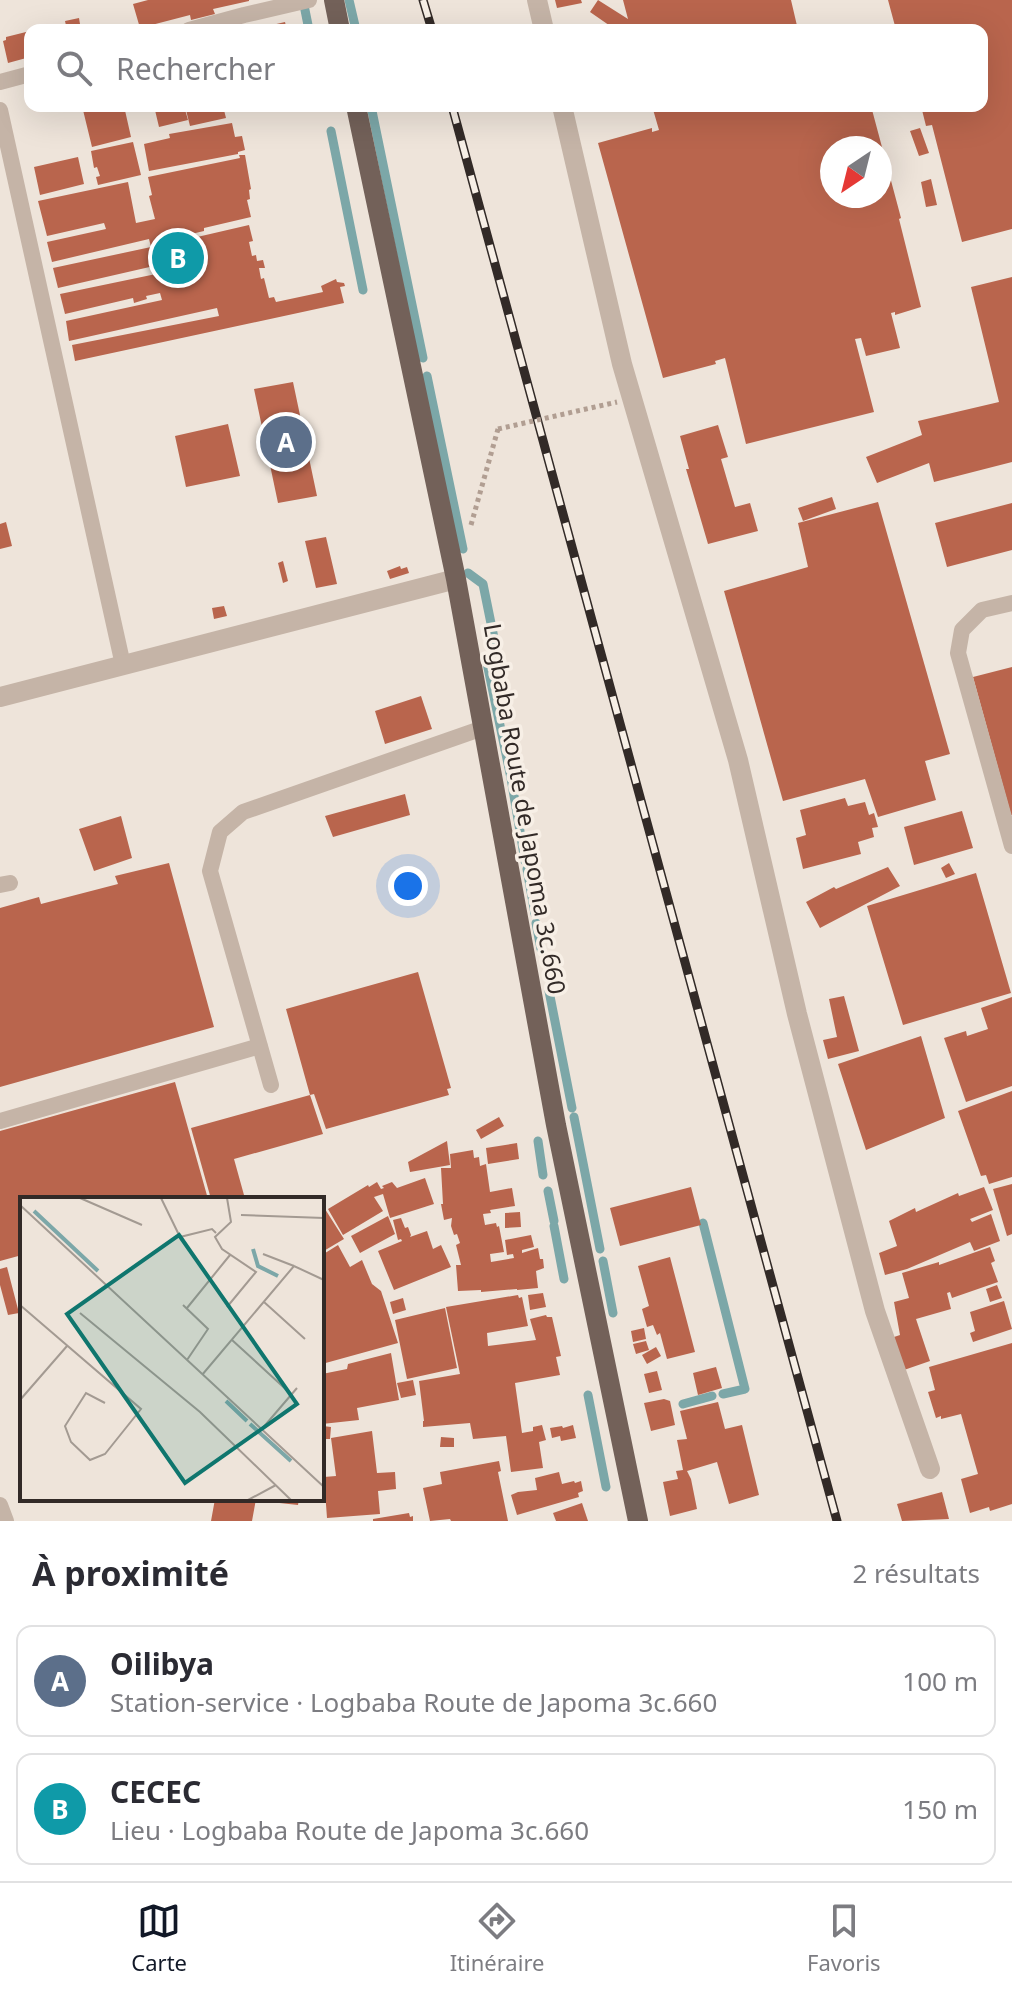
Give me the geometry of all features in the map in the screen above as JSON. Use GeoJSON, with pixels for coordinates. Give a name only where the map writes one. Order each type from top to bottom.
{"type":"FeatureCollection","features":[{"type":"Feature","properties":{"kind":"main road"},"geometry":{"type":"LineString","coordinates":[[334,0],[339,24]]}},
{"type":"Feature","properties":{"kind":"main road","name":"Logbaba Route de Japoma 3c.660"},"geometry":{"type":"LineString","coordinates":[[357,112],[456,579],[556,1125],[638,1521]]}},
{"type":"Feature","properties":{"kind":"street"},"geometry":{"type":"LineString","coordinates":[[537,0],[543,24]]}},
{"type":"Feature","properties":{"kind":"street"},"geometry":{"type":"LineString","coordinates":[[563,112],[622,364],[738,760],[797,1014],[875,1311],[930,1469]]}},
{"type":"Feature","properties":{"kind":"street"},"geometry":{"type":"LineString","coordinates":[[0,697],[456,579]]}},
{"type":"Feature","properties":{"kind":"lane"},"geometry":{"type":"LineString","coordinates":[[211,24],[309,0]]}},
{"type":"Feature","properties":{"kind":"lane"},"geometry":{"type":"LineString","coordinates":[[0,82],[24,76]]}},
{"type":"Feature","properties":{"kind":"lane"},"geometry":{"type":"LineString","coordinates":[[0,110],[123,665]]}},
{"type":"Feature","properties":{"kind":"lane"},"geometry":{"type":"LineString","coordinates":[[1012,603],[982,610],[962,630],[958,653],[1012,846]]}},
{"type":"Feature","properties":{"kind":"lane"},"geometry":{"type":"LineString","coordinates":[[271,1085],[210,871],[220,832],[243,812],[483,728]]}},
{"type":"Feature","properties":{"kind":"lane"},"geometry":{"type":"LineString","coordinates":[[0,1121],[260,1046]]}},
{"type":"Feature","properties":{"kind":"lane"},"geometry":{"type":"LineString","coordinates":[[0,1505],[6,1521]]}},
{"type":"Feature","properties":{"kind":"path"},"geometry":{"type":"LineString","coordinates":[[469,534],[498,429],[617,402]]}},
{"type":"Feature","properties":{"kind":"building"},"geometry":{"type":"Polygon","coordinates":[[[148,0],[249,0],[213,9],[215,14],[191,20],[190,15],[155,24],[139,24],[133,4],[148,0]]]}},
{"type":"Feature","properties":{"kind":"building"},"geometry":{"type":"Polygon","coordinates":[[[555,0],[581,0],[582,3],[557,8],[555,0]]]}},
{"type":"Feature","properties":{"kind":"building"},"geometry":{"type":"Polygon","coordinates":[[[598,0],[628,19],[623,0],[791,0],[797,24],[607,24],[590,12],[598,0]]]}},
{"type":"Feature","properties":{"kind":"building"},"geometry":{"type":"Polygon","coordinates":[[[888,0],[1012,0],[1012,229],[962,242],[932,125],[926,126],[922,112],[988,112],[988,24],[894,24],[888,0]]]}},
{"type":"Feature","properties":{"kind":"building"},"geometry":{"type":"Polygon","coordinates":[[[79,18],[80,24],[66,24],[65,21],[79,18]]]}},
{"type":"Feature","properties":{"kind":"building"},"geometry":{"type":"Polygon","coordinates":[[[24,32],[24,59],[8,63],[3,41],[6,37],[24,32]]]}},
{"type":"Feature","properties":{"kind":"building"},"geometry":{"type":"Polygon","coordinates":[[[83,112],[125,112],[131,137],[92,147],[83,112]]]}},
{"type":"Feature","properties":{"kind":"building"},"geometry":{"type":"Polygon","coordinates":[[[155,112],[186,112],[188,120],[159,127],[155,112]]]}},
{"type":"Feature","properties":{"kind":"building"},"geometry":{"type":"Polygon","coordinates":[[[186,112],[224,112],[226,118],[190,126],[186,112]]]}},
{"type":"Feature","properties":{"kind":"building"},"geometry":{"type":"Polygon","coordinates":[[[654,112],[873,112],[879,136],[820,136],[820,208],[892,208],[892,184],[921,307],[895,315],[895,312],[891,313],[900,348],[866,356],[861,338],[855,339],[874,412],[746,444],[725,358],[715,361],[716,364],[663,378],[598,143],[652,128],[652,132],[659,130],[654,112]]]}},
{"type":"Feature","properties":{"kind":"building"},"geometry":{"type":"Polygon","coordinates":[[[232,123],[235,137],[242,136],[245,150],[238,154],[149,171],[144,144],[170,138],[169,134],[232,123]]]}},
{"type":"Feature","properties":{"kind":"building"},"geometry":{"type":"Polygon","coordinates":[[[920,128],[929,153],[919,156],[910,131],[920,128]]]}},
{"type":"Feature","properties":{"kind":"building"},"geometry":{"type":"Polygon","coordinates":[[[133,142],[141,175],[98,185],[96,177],[100,176],[97,167],[94,168],[91,151],[133,142]]]}},
{"type":"Feature","properties":{"kind":"building"},"geometry":{"type":"Polygon","coordinates":[[[239,155],[245,155],[251,189],[250,199],[247,200],[251,217],[166,240],[167,244],[249,225],[253,241],[249,242],[252,256],[256,255],[257,261],[263,260],[265,268],[259,268],[269,298],[274,297],[276,302],[323,292],[321,286],[336,279],[345,286],[340,287],[344,303],[75,361],[72,345],[219,316],[217,308],[69,341],[66,321],[162,300],[160,293],[134,303],[133,298],[65,314],[60,294],[156,274],[154,266],[58,288],[53,268],[151,247],[149,239],[52,262],[47,242],[106,229],[104,223],[47,236],[38,201],[128,182],[136,223],[155,219],[148,177],[240,158],[239,155]]]}},
{"type":"Feature","properties":{"kind":"building"},"geometry":{"type":"Polygon","coordinates":[[[78,157],[84,184],[40,195],[34,167],[78,157]]]}},
{"type":"Feature","properties":{"kind":"building"},"geometry":{"type":"Polygon","coordinates":[[[931,179],[937,205],[926,207],[921,182],[931,179]]]}},
{"type":"Feature","properties":{"kind":"building"},"geometry":{"type":"Polygon","coordinates":[[[1012,277],[1012,462],[934,482],[929,463],[877,483],[866,457],[922,435],[918,421],[999,402],[971,287],[1012,277]]]}},
{"type":"Feature","properties":{"kind":"building"},"geometry":{"type":"Polygon","coordinates":[[[293,382],[317,496],[278,503],[254,389],[293,382]]]}},
{"type":"Feature","properties":{"kind":"building"},"geometry":{"type":"Polygon","coordinates":[[[228,424],[240,476],[186,487],[175,436],[228,424]]]}},
{"type":"Feature","properties":{"kind":"building"},"geometry":{"type":"Polygon","coordinates":[[[718,425],[728,457],[721,459],[735,507],[750,503],[758,531],[708,544],[686,469],[689,469],[680,436],[718,425]]]}},
{"type":"Feature","properties":{"kind":"building"},"geometry":{"type":"Polygon","coordinates":[[[832,497],[836,509],[803,521],[798,508],[832,497]]]}},
{"type":"Feature","properties":{"kind":"building"},"geometry":{"type":"Polygon","coordinates":[[[878,502],[950,754],[925,761],[936,800],[878,817],[865,779],[783,801],[724,591],[808,567],[798,523],[878,502]]]}},
{"type":"Feature","properties":{"kind":"building"},"geometry":{"type":"Polygon","coordinates":[[[1012,503],[1012,550],[947,567],[935,523],[1012,503]]]}},
{"type":"Feature","properties":{"kind":"building"},"geometry":{"type":"Polygon","coordinates":[[[6,522],[12,546],[0,549],[0,524],[6,522]]]}},
{"type":"Feature","properties":{"kind":"building"},"geometry":{"type":"Polygon","coordinates":[[[326,537],[337,584],[316,588],[305,541],[326,537]]]}},
{"type":"Feature","properties":{"kind":"building"},"geometry":{"type":"Polygon","coordinates":[[[283,561],[288,581],[283,583],[278,563],[283,561]]]}},
{"type":"Feature","properties":{"kind":"building"},"geometry":{"type":"Polygon","coordinates":[[[400,566],[401,569],[407,567],[409,573],[390,579],[387,571],[400,566]]]}},
{"type":"Feature","properties":{"kind":"building"},"geometry":{"type":"Polygon","coordinates":[[[224,606],[227,616],[214,619],[212,608],[224,606]]]}},
{"type":"Feature","properties":{"kind":"building"},"geometry":{"type":"Polygon","coordinates":[[[1012,667],[1012,815],[1011,815],[973,677],[1012,667]]]}},
{"type":"Feature","properties":{"kind":"building"},"geometry":{"type":"Polygon","coordinates":[[[421,696],[432,729],[385,744],[375,711],[421,696]]]}},
{"type":"Feature","properties":{"kind":"building"},"geometry":{"type":"Polygon","coordinates":[[[405,794],[410,815],[333,837],[325,816],[405,794]]]}},
{"type":"Feature","properties":{"kind":"building"},"geometry":{"type":"Polygon","coordinates":[[[845,798],[848,806],[865,802],[869,815],[874,813],[878,827],[872,828],[874,837],[858,842],[861,854],[803,869],[796,838],[806,835],[800,810],[845,798]]]}},
{"type":"Feature","properties":{"kind":"building"},"geometry":{"type":"Polygon","coordinates":[[[962,811],[973,848],[914,865],[904,827],[962,811]]]}},
{"type":"Feature","properties":{"kind":"building"},"geometry":{"type":"Polygon","coordinates":[[[121,816],[132,858],[94,871],[79,829],[121,816]]]}},
{"type":"Feature","properties":{"kind":"building"},"geometry":{"type":"Polygon","coordinates":[[[169,863],[214,1027],[0,1087],[0,908],[39,897],[41,904],[118,884],[115,876],[169,863]]]}},
{"type":"Feature","properties":{"kind":"building"},"geometry":{"type":"Polygon","coordinates":[[[949,863],[955,874],[946,878],[941,868],[949,863]]]}},
{"type":"Feature","properties":{"kind":"building"},"geometry":{"type":"Polygon","coordinates":[[[888,867],[900,886],[820,928],[806,902],[834,887],[836,889],[888,867]]]}},
{"type":"Feature","properties":{"kind":"building"},"geometry":{"type":"Polygon","coordinates":[[[976,873],[1011,993],[903,1025],[867,906],[976,873]]]}},
{"type":"Feature","properties":{"kind":"building"},"geometry":{"type":"Polygon","coordinates":[[[418,972],[451,1088],[447,1089],[449,1095],[326,1129],[314,1094],[310,1095],[286,1009],[418,972]]]}},
{"type":"Feature","properties":{"kind":"building"},"geometry":{"type":"Polygon","coordinates":[[[844,996],[859,1051],[828,1059],[823,1040],[837,1037],[829,999],[844,996]]]}},
{"type":"Feature","properties":{"kind":"building"},"geometry":{"type":"Polygon","coordinates":[[[1012,997],[1012,1086],[966,1102],[944,1038],[966,1031],[967,1036],[988,1029],[981,1008],[1012,997]]]}},
{"type":"Feature","properties":{"kind":"building"},"geometry":{"type":"Polygon","coordinates":[[[921,1036],[945,1118],[866,1150],[838,1064],[921,1036]]]}},
{"type":"Feature","properties":{"kind":"building"},"geometry":{"type":"Polygon","coordinates":[[[175,1082],[207,1197],[20,1197],[20,1256],[0,1261],[0,1131],[175,1082]]]}},
{"type":"Feature","properties":{"kind":"building"},"geometry":{"type":"Polygon","coordinates":[[[1012,1091],[1012,1177],[989,1184],[986,1175],[981,1176],[958,1111],[1012,1091]]]}},
{"type":"Feature","properties":{"kind":"building"},"geometry":{"type":"Polygon","coordinates":[[[310,1095],[323,1134],[234,1159],[244,1195],[210,1197],[191,1128],[310,1095]]]}},
{"type":"Feature","properties":{"kind":"building"},"geometry":{"type":"Polygon","coordinates":[[[499,1117],[504,1126],[481,1139],[476,1130],[499,1117]]]}},
{"type":"Feature","properties":{"kind":"building"},"geometry":{"type":"Polygon","coordinates":[[[447,1141],[450,1165],[410,1172],[408,1162],[447,1141]]]}},
{"type":"Feature","properties":{"kind":"building"},"geometry":{"type":"Polygon","coordinates":[[[517,1143],[519,1159],[488,1164],[486,1148],[517,1143]]]}},
{"type":"Feature","properties":{"kind":"building"},"geometry":{"type":"Polygon","coordinates":[[[473,1150],[474,1158],[479,1157],[480,1166],[486,1164],[490,1192],[512,1188],[515,1206],[483,1214],[485,1225],[496,1223],[499,1226],[504,1252],[490,1254],[491,1262],[514,1258],[513,1254],[507,1255],[505,1240],[531,1235],[534,1247],[522,1250],[522,1253],[538,1248],[544,1268],[536,1271],[538,1288],[458,1291],[456,1265],[461,1265],[456,1245],[460,1243],[451,1226],[452,1218],[444,1220],[441,1168],[451,1168],[450,1154],[473,1150]]]}},
{"type":"Feature","properties":{"kind":"building"},"geometry":{"type":"Polygon","coordinates":[[[425,1178],[434,1204],[390,1218],[383,1194],[374,1197],[383,1211],[343,1235],[328,1209],[377,1182],[381,1189],[392,1182],[397,1188],[425,1178]]]}},
{"type":"Feature","properties":{"kind":"building"},"geometry":{"type":"Polygon","coordinates":[[[1012,1184],[1012,1234],[1007,1236],[993,1189],[1012,1184]]]}},
{"type":"Feature","properties":{"kind":"building"},"geometry":{"type":"Polygon","coordinates":[[[691,1187],[701,1225],[620,1246],[610,1208],[691,1187]]]}},
{"type":"Feature","properties":{"kind":"building"},"geometry":{"type":"Polygon","coordinates":[[[984,1187],[993,1210],[970,1219],[972,1222],[991,1214],[1000,1241],[974,1251],[970,1242],[885,1275],[879,1253],[897,1246],[889,1221],[915,1208],[916,1212],[958,1193],[959,1196],[984,1187]]]}},
{"type":"Feature","properties":{"kind":"building"},"geometry":{"type":"Polygon","coordinates":[[[324,1210],[344,1239],[324,1251],[324,1210]]]}},
{"type":"Feature","properties":{"kind":"building"},"geometry":{"type":"Polygon","coordinates":[[[520,1212],[521,1227],[505,1228],[505,1213],[520,1212]]]}},
{"type":"Feature","properties":{"kind":"building"},"geometry":{"type":"Polygon","coordinates":[[[388,1216],[395,1234],[360,1253],[351,1236],[388,1216]]]}},
{"type":"Feature","properties":{"kind":"building"},"geometry":{"type":"Polygon","coordinates":[[[401,1218],[405,1228],[408,1227],[410,1237],[427,1231],[433,1249],[441,1245],[451,1267],[394,1290],[378,1251],[402,1241],[398,1240],[393,1220],[401,1218]]]}},
{"type":"Feature","properties":{"kind":"building"},"geometry":{"type":"Polygon","coordinates":[[[338,1245],[350,1267],[362,1260],[372,1284],[381,1291],[398,1343],[324,1363],[324,1254],[338,1245]]]}},
{"type":"Feature","properties":{"kind":"building"},"geometry":{"type":"Polygon","coordinates":[[[990,1247],[995,1261],[991,1263],[998,1282],[952,1298],[950,1292],[947,1293],[951,1309],[916,1319],[930,1361],[904,1370],[894,1337],[900,1335],[894,1302],[909,1298],[902,1273],[939,1262],[939,1265],[990,1247]]]}},
{"type":"Feature","properties":{"kind":"building"},"geometry":{"type":"Polygon","coordinates":[[[670,1257],[695,1352],[667,1359],[660,1333],[657,1335],[653,1325],[647,1327],[642,1309],[649,1306],[638,1266],[670,1257]]]}},
{"type":"Feature","properties":{"kind":"building"},"geometry":{"type":"Polygon","coordinates":[[[7,1267],[19,1313],[8,1315],[0,1285],[0,1269],[7,1267]]]}},
{"type":"Feature","properties":{"kind":"building"},"geometry":{"type":"Polygon","coordinates":[[[997,1285],[1002,1298],[990,1302],[986,1289],[997,1285]]]}},
{"type":"Feature","properties":{"kind":"building"},"geometry":{"type":"Polygon","coordinates":[[[543,1293],[546,1307],[530,1310],[528,1295],[543,1293]]]}},
{"type":"Feature","properties":{"kind":"building"},"geometry":{"type":"Polygon","coordinates":[[[518,1295],[522,1297],[528,1326],[487,1333],[488,1346],[536,1340],[530,1319],[546,1315],[552,1317],[561,1356],[556,1357],[560,1375],[515,1383],[522,1433],[542,1425],[546,1440],[539,1442],[543,1468],[511,1472],[506,1436],[473,1439],[470,1423],[423,1427],[419,1381],[460,1374],[446,1307],[518,1295]]]}},
{"type":"Feature","properties":{"kind":"building"},"geometry":{"type":"Polygon","coordinates":[[[403,1298],[406,1310],[393,1314],[390,1302],[403,1298]]]}},
{"type":"Feature","properties":{"kind":"building"},"geometry":{"type":"Polygon","coordinates":[[[1004,1301],[1012,1329],[973,1342],[970,1333],[975,1331],[970,1312],[1004,1301]]]}},
{"type":"Feature","properties":{"kind":"building"},"geometry":{"type":"Polygon","coordinates":[[[445,1308],[457,1368],[407,1379],[395,1320],[445,1308]]]}},
{"type":"Feature","properties":{"kind":"building"},"geometry":{"type":"Polygon","coordinates":[[[644,1328],[646,1339],[633,1342],[631,1331],[644,1328]]]}},
{"type":"Feature","properties":{"kind":"building"},"geometry":{"type":"Polygon","coordinates":[[[646,1341],[649,1350],[636,1354],[633,1344],[646,1341]]]}},
{"type":"Feature","properties":{"kind":"building"},"geometry":{"type":"Polygon","coordinates":[[[1012,1343],[1012,1504],[970,1513],[961,1479],[978,1474],[961,1414],[936,1418],[928,1392],[935,1390],[929,1367],[1012,1343]]]}},
{"type":"Feature","properties":{"kind":"building"},"geometry":{"type":"Polygon","coordinates":[[[656,1347],[661,1356],[647,1364],[642,1355],[656,1347]]]}},
{"type":"Feature","properties":{"kind":"building"},"geometry":{"type":"Polygon","coordinates":[[[391,1353],[399,1400],[357,1408],[359,1420],[324,1424],[324,1374],[347,1369],[348,1364],[391,1353]]]}},
{"type":"Feature","properties":{"kind":"building"},"geometry":{"type":"Polygon","coordinates":[[[716,1367],[722,1388],[698,1395],[693,1373],[716,1367]]]}},
{"type":"Feature","properties":{"kind":"building"},"geometry":{"type":"Polygon","coordinates":[[[657,1371],[662,1390],[649,1393],[644,1374],[657,1371]]]}},
{"type":"Feature","properties":{"kind":"building"},"geometry":{"type":"Polygon","coordinates":[[[413,1380],[416,1395],[401,1398],[397,1383],[413,1380]]]}},
{"type":"Feature","properties":{"kind":"building"},"geometry":{"type":"Polygon","coordinates":[[[664,1399],[670,1401],[675,1425],[651,1431],[644,1403],[664,1399]]]}},
{"type":"Feature","properties":{"kind":"building"},"geometry":{"type":"Polygon","coordinates":[[[718,1402],[725,1429],[742,1425],[759,1495],[729,1504],[717,1462],[687,1471],[697,1509],[670,1516],[663,1482],[678,1479],[676,1471],[683,1470],[677,1440],[687,1439],[680,1411],[718,1402]]]}},
{"type":"Feature","properties":{"kind":"building"},"geometry":{"type":"Polygon","coordinates":[[[573,1425],[576,1438],[561,1441],[560,1436],[552,1438],[550,1428],[573,1425]]]}},
{"type":"Feature","properties":{"kind":"building"},"geometry":{"type":"Polygon","coordinates":[[[324,1426],[331,1427],[330,1439],[324,1439],[324,1426]]]}},
{"type":"Feature","properties":{"kind":"building"},"geometry":{"type":"Polygon","coordinates":[[[372,1431],[377,1473],[395,1472],[396,1489],[378,1491],[380,1514],[327,1518],[324,1477],[336,1476],[331,1438],[372,1431]]]}},
{"type":"Feature","properties":{"kind":"building"},"geometry":{"type":"Polygon","coordinates":[[[441,1437],[454,1438],[454,1447],[440,1447],[441,1437]]]}},
{"type":"Feature","properties":{"kind":"building"},"geometry":{"type":"Polygon","coordinates":[[[499,1461],[501,1471],[498,1472],[508,1521],[430,1521],[423,1488],[442,1484],[440,1472],[499,1461]]]}},
{"type":"Feature","properties":{"kind":"building"},"geometry":{"type":"Polygon","coordinates":[[[559,1472],[562,1484],[581,1481],[583,1491],[578,1493],[579,1497],[517,1515],[511,1495],[537,1490],[535,1478],[559,1472]]]}},
{"type":"Feature","properties":{"kind":"building"},"geometry":{"type":"Polygon","coordinates":[[[942,1492],[949,1519],[902,1521],[897,1504],[942,1492]]]}},
{"type":"Feature","properties":{"kind":"building"},"geometry":{"type":"Polygon","coordinates":[[[215,1501],[256,1501],[252,1521],[211,1521],[215,1501]]]}},
{"type":"Feature","properties":{"kind":"building"},"geometry":{"type":"Polygon","coordinates":[[[261,1501],[299,1501],[298,1505],[261,1501]]]}},
{"type":"Feature","properties":{"kind":"building"},"geometry":{"type":"Polygon","coordinates":[[[582,1503],[588,1521],[556,1521],[553,1513],[582,1503]]]}},
{"type":"Feature","properties":{"kind":"building"},"geometry":{"type":"Polygon","coordinates":[[[409,1513],[413,1521],[373,1521],[373,1519],[409,1513]]]}},
{"type":"Feature","properties":{"kind":"waterway"},"geometry":{"type":"LineString","coordinates":[[303,0],[308,24]]}},
{"type":"Feature","properties":{"kind":"waterway"},"geometry":{"type":"LineString","coordinates":[[349,0],[355,24]]}},
{"type":"Feature","properties":{"kind":"waterway"},"geometry":{"type":"LineString","coordinates":[[372,112],[423,358]]}},
{"type":"Feature","properties":{"kind":"waterway"},"geometry":{"type":"LineString","coordinates":[[331,131],[363,290]]}},
{"type":"Feature","properties":{"kind":"waterway"},"geometry":{"type":"LineString","coordinates":[[427,376],[463,549]]}},
{"type":"Feature","properties":{"kind":"waterway"},"geometry":{"type":"LineString","coordinates":[[468,573],[483,584],[496,648],[487,663],[525,861]]}},
{"type":"Feature","properties":{"kind":"waterway"},"geometry":{"type":"LineString","coordinates":[[527,869],[535,914]]}},
{"type":"Feature","properties":{"kind":"waterway"},"geometry":{"type":"LineString","coordinates":[[536,923],[541,949]]}},
{"type":"Feature","properties":{"kind":"waterway"},"geometry":{"type":"LineString","coordinates":[[549,991],[572,1108]]}},
{"type":"Feature","properties":{"kind":"waterway"},"geometry":{"type":"LineString","coordinates":[[574,1117],[600,1249]]}},
{"type":"Feature","properties":{"kind":"waterway"},"geometry":{"type":"LineString","coordinates":[[538,1141],[543,1175]]}},
{"type":"Feature","properties":{"kind":"waterway"},"geometry":{"type":"LineString","coordinates":[[548,1191],[554,1221]]}},
{"type":"Feature","properties":{"kind":"waterway"},"geometry":{"type":"LineString","coordinates":[[703,1223],[745,1389],[723,1394]]}},
{"type":"Feature","properties":{"kind":"waterway"},"geometry":{"type":"LineString","coordinates":[[554,1226],[564,1279]]}},
{"type":"Feature","properties":{"kind":"waterway"},"geometry":{"type":"LineString","coordinates":[[603,1261],[613,1313]]}},
{"type":"Feature","properties":{"kind":"waterway"},"geometry":{"type":"LineString","coordinates":[[588,1395],[606,1487]]}},
{"type":"Feature","properties":{"kind":"waterway"},"geometry":{"type":"LineString","coordinates":[[683,1404],[712,1396]]}},
{"type":"Feature","properties":{"kind":"railway"},"geometry":{"type":"LineString","coordinates":[[423,0],[430,24]]}},
{"type":"Feature","properties":{"kind":"railway"},"geometry":{"type":"LineString","coordinates":[[454,112],[837,1521]]}},
{"type":"Feature","properties":{"kind":"place","name":"CECEC"},"geometry":{"type":"Point","coordinates":[178,258]}},
{"type":"Feature","properties":{"kind":"place","name":"Oilibya"},"geometry":{"type":"Point","coordinates":[286,442]}}]}
